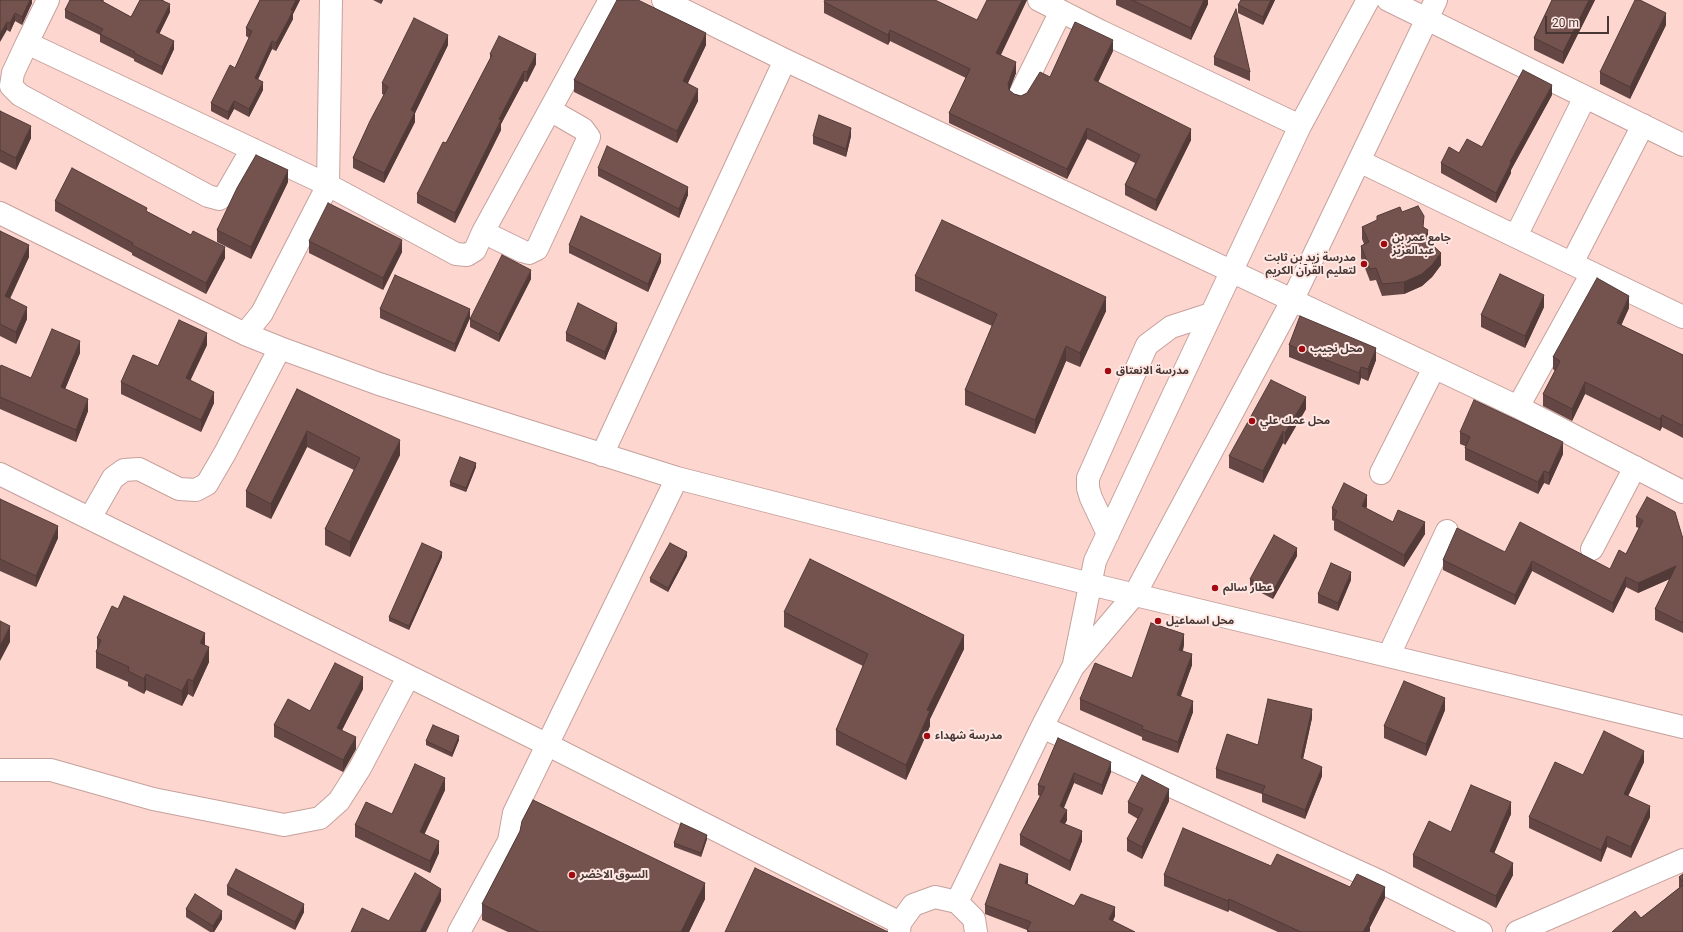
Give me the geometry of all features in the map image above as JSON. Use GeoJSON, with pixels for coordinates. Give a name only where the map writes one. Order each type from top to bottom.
{"type":"FeatureCollection","features":[{"type":"Feature","properties":{"kind":"street"},"geometry":{"type":"LineString","coordinates":[[48,0],[13,73],[11,86],[20,95],[208,196],[219,199],[226,194],[252,149]]}},
{"type":"Feature","properties":{"kind":"street"},"geometry":{"type":"LineString","coordinates":[[245,334],[262,313],[328,185],[331,0]]}},
{"type":"Feature","properties":{"kind":"street"},"geometry":{"type":"LineString","coordinates":[[27,43],[328,185],[456,254],[467,255],[475,250],[483,232],[610,0]]}},
{"type":"Feature","properties":{"kind":"street"},"geometry":{"type":"LineString","coordinates":[[663,0],[785,60],[1518,407],[1683,492]]}},
{"type":"Feature","properties":{"kind":"street"},"geometry":{"type":"LineString","coordinates":[[1039,0],[1300,126]]}},
{"type":"Feature","properties":{"kind":"street"},"geometry":{"type":"LineString","coordinates":[[1073,667],[1095,561],[1300,126],[1368,0]]}},
{"type":"Feature","properties":{"kind":"street"},"geometry":{"type":"LineString","coordinates":[[1388,0],[1432,10],[1585,97],[1683,145]]}},
{"type":"Feature","properties":{"kind":"street"},"geometry":{"type":"LineString","coordinates":[[957,902],[1042,727],[1073,667],[1135,594],[1292,301],[1432,10]]}},
{"type":"Feature","properties":{"kind":"street"},"geometry":{"type":"LineString","coordinates":[[1020,94],[1061,11]]}},
{"type":"Feature","properties":{"kind":"street"},"geometry":{"type":"LineString","coordinates":[[602,455],[785,60]]}},
{"type":"Feature","properties":{"kind":"street"},"geometry":{"type":"LineString","coordinates":[[1516,236],[1585,97]]}},
{"type":"Feature","properties":{"kind":"street"},"geometry":{"type":"LineString","coordinates":[[483,232],[522,251],[530,253],[537,249],[589,137],[583,130],[550,110]]}},
{"type":"Feature","properties":{"kind":"street"},"geometry":{"type":"LineString","coordinates":[[1572,263],[1643,125]]}},
{"type":"Feature","properties":{"kind":"street"},"geometry":{"type":"LineString","coordinates":[[1359,161],[1683,316]]}},
{"type":"Feature","properties":{"kind":"street"},"geometry":{"type":"LineString","coordinates":[[0,213],[245,334],[280,348],[379,384],[677,478],[1090,584],[1683,726]]}},
{"type":"Feature","properties":{"kind":"street"},"geometry":{"type":"LineString","coordinates":[[1518,407],[1592,273]]}},
{"type":"Feature","properties":{"kind":"street"},"geometry":{"type":"LineString","coordinates":[[1108,534],[1091,498],[1088,488],[1088,478],[1147,345],[1171,327],[1211,314]]}},
{"type":"Feature","properties":{"kind":"street"},"geometry":{"type":"LineString","coordinates":[[90,518],[113,478],[124,470],[139,469],[179,489],[196,490],[207,484],[280,348]]}},
{"type":"Feature","properties":{"kind":"street"},"geometry":{"type":"LineString","coordinates":[[1381,473],[1434,368]]}},
{"type":"Feature","properties":{"kind":"street"},"geometry":{"type":"LineString","coordinates":[[1592,550],[1635,467]]}},
{"type":"Feature","properties":{"kind":"street"},"geometry":{"type":"LineString","coordinates":[[0,474],[548,745],[899,928],[914,905],[935,897],[957,902],[974,919],[976,932]]}},
{"type":"Feature","properties":{"kind":"street"},"geometry":{"type":"LineString","coordinates":[[459,932],[509,841],[514,813],[677,478]]}},
{"type":"Feature","properties":{"kind":"street"},"geometry":{"type":"LineString","coordinates":[[1389,655],[1447,531]]}},
{"type":"Feature","properties":{"kind":"street"},"geometry":{"type":"LineString","coordinates":[[0,770],[51,770],[153,799],[284,825],[320,818],[338,801],[360,768],[408,677]]}},
{"type":"Feature","properties":{"kind":"street"},"geometry":{"type":"LineString","coordinates":[[1042,727],[1381,882],[1481,932]]}},
{"type":"Feature","properties":{"kind":"street"},"geometry":{"type":"LineString","coordinates":[[1517,932],[1683,860]]}},
{"type":"Feature","properties":{"kind":"building"},"geometry":{"type":"Polygon","coordinates":[[[0,0],[30,0],[22,17],[15,13],[10,23],[7,22],[0,34],[0,0]]]}},
{"type":"Feature","properties":{"kind":"building"},"geometry":{"type":"Polygon","coordinates":[[[70,0],[100,0],[131,17],[140,0],[161,0],[170,4],[156,32],[174,41],[162,67],[100,34],[103,29],[65,10],[70,0]]]}},
{"type":"Feature","properties":{"kind":"building"},"geometry":{"type":"Polygon","coordinates":[[[260,0],[296,0],[291,10],[293,11],[276,43],[272,41],[255,78],[263,82],[249,109],[234,101],[228,112],[211,103],[230,65],[235,68],[252,31],[246,28],[260,0]]]}},
{"type":"Feature","properties":{"kind":"building"},"geometry":{"type":"Polygon","coordinates":[[[617,0],[638,0],[706,33],[683,81],[698,89],[677,131],[574,80],[617,0]]]}},
{"type":"Feature","properties":{"kind":"building"},"geometry":{"type":"Polygon","coordinates":[[[825,0],[935,0],[977,20],[987,0],[1022,0],[996,53],[1016,62],[1008,84],[1009,90],[1014,94],[1021,96],[1027,93],[1040,72],[1050,77],[1075,22],[1113,40],[1094,80],[1191,129],[1156,200],[1125,185],[1140,155],[1087,128],[1067,169],[949,113],[970,69],[890,30],[888,35],[824,2],[825,0]]]}},
{"type":"Feature","properties":{"kind":"building"},"geometry":{"type":"Polygon","coordinates":[[[1132,0],[1204,0],[1191,28],[1132,0]]]}},
{"type":"Feature","properties":{"kind":"building"},"geometry":{"type":"Polygon","coordinates":[[[1241,0],[1271,0],[1263,17],[1238,5],[1241,0]]]}},
{"type":"Feature","properties":{"kind":"building"},"geometry":{"type":"Polygon","coordinates":[[[1552,0],[1589,0],[1563,52],[1534,38],[1552,0]]]}},
{"type":"Feature","properties":{"kind":"building"},"geometry":{"type":"Polygon","coordinates":[[[1635,0],[1640,0],[1666,13],[1630,87],[1600,72],[1635,0]]]}},
{"type":"Feature","properties":{"kind":"building"},"geometry":{"type":"Polygon","coordinates":[[[1236,9],[1250,72],[1214,57],[1236,9]]]}},
{"type":"Feature","properties":{"kind":"building"},"geometry":{"type":"Polygon","coordinates":[[[414,18],[448,35],[411,110],[415,112],[384,173],[353,158],[388,87],[382,83],[414,18]]]}},
{"type":"Feature","properties":{"kind":"building"},"geometry":{"type":"Polygon","coordinates":[[[499,36],[536,54],[527,72],[524,71],[499,119],[501,120],[455,213],[417,194],[443,142],[446,143],[492,55],[490,54],[499,36]]]}},
{"type":"Feature","properties":{"kind":"building"},"geometry":{"type":"Polygon","coordinates":[[[1523,70],[1552,85],[1510,162],[1511,163],[1496,193],[1441,163],[1449,147],[1459,153],[1467,139],[1482,147],[1523,70]]]}},
{"type":"Feature","properties":{"kind":"building"},"geometry":{"type":"Polygon","coordinates":[[[0,111],[31,126],[16,158],[0,150],[0,111]]]}},
{"type":"Feature","properties":{"kind":"building"},"geometry":{"type":"Polygon","coordinates":[[[819,115],[851,128],[846,149],[813,136],[819,115]]]}},
{"type":"Feature","properties":{"kind":"building"},"geometry":{"type":"Polygon","coordinates":[[[607,146],[688,187],[679,209],[598,168],[607,146]]]}},
{"type":"Feature","properties":{"kind":"building"},"geometry":{"type":"Polygon","coordinates":[[[256,155],[288,170],[251,247],[217,230],[237,188],[256,155]]]}},
{"type":"Feature","properties":{"kind":"building"},"geometry":{"type":"Polygon","coordinates":[[[72,168],[147,208],[146,211],[191,235],[193,231],[225,247],[206,283],[132,245],[133,243],[55,201],[72,168]]]}},
{"type":"Feature","properties":{"kind":"building"},"geometry":{"type":"Polygon","coordinates":[[[328,203],[402,240],[383,278],[309,241],[328,203]]]}},
{"type":"Feature","properties":{"kind":"building"},"geometry":{"type":"Polygon","coordinates":[[[1418,206],[1424,216],[1423,227],[1428,230],[1425,238],[1441,253],[1432,265],[1422,274],[1404,282],[1382,284],[1376,268],[1370,269],[1361,246],[1369,242],[1362,227],[1377,220],[1377,216],[1400,207],[1402,212],[1418,206]]]}},
{"type":"Feature","properties":{"kind":"building"},"geometry":{"type":"Polygon","coordinates":[[[581,216],[661,254],[648,284],[569,245],[581,216]]]}},
{"type":"Feature","properties":{"kind":"building"},"geometry":{"type":"Polygon","coordinates":[[[942,220],[1106,297],[1080,353],[1066,346],[1035,420],[965,390],[997,314],[915,276],[942,220]]]}},
{"type":"Feature","properties":{"kind":"building"},"geometry":{"type":"Polygon","coordinates":[[[0,231],[29,245],[5,296],[27,307],[16,332],[0,324],[0,231]]]}},
{"type":"Feature","properties":{"kind":"building"},"geometry":{"type":"Polygon","coordinates":[[[502,255],[531,270],[499,334],[470,319],[502,255]]]}},
{"type":"Feature","properties":{"kind":"building"},"geometry":{"type":"Polygon","coordinates":[[[1500,274],[1544,295],[1525,336],[1481,315],[1500,274]]]}},
{"type":"Feature","properties":{"kind":"building"},"geometry":{"type":"Polygon","coordinates":[[[395,275],[470,309],[455,344],[380,309],[395,275]]]}},
{"type":"Feature","properties":{"kind":"building"},"geometry":{"type":"Polygon","coordinates":[[[1597,278],[1629,296],[1617,323],[1683,355],[1683,426],[1662,415],[1660,419],[1585,382],[1572,409],[1543,394],[1560,361],[1553,357],[1597,278]]]}},
{"type":"Feature","properties":{"kind":"building"},"geometry":{"type":"Polygon","coordinates":[[[578,303],[617,323],[605,352],[566,333],[578,303]]]}},
{"type":"Feature","properties":{"kind":"building"},"geometry":{"type":"Polygon","coordinates":[[[1300,316],[1376,348],[1368,369],[1361,367],[1359,373],[1289,345],[1300,316]]]}},
{"type":"Feature","properties":{"kind":"building"},"geometry":{"type":"Polygon","coordinates":[[[179,320],[207,333],[186,378],[214,392],[201,420],[121,382],[133,355],[158,366],[179,320]]]}},
{"type":"Feature","properties":{"kind":"building"},"geometry":{"type":"Polygon","coordinates":[[[52,329],[80,341],[61,387],[88,399],[76,430],[0,397],[1,365],[31,378],[52,329]]]}},
{"type":"Feature","properties":{"kind":"building"},"geometry":{"type":"Polygon","coordinates":[[[1271,380],[1306,397],[1285,433],[1283,431],[1263,471],[1229,456],[1271,380]]]}},
{"type":"Feature","properties":{"kind":"building"},"geometry":{"type":"Polygon","coordinates":[[[297,389],[400,440],[350,542],[325,529],[360,458],[307,431],[271,504],[246,491],[297,389]]]}},
{"type":"Feature","properties":{"kind":"building"},"geometry":{"type":"Polygon","coordinates":[[[1474,400],[1563,442],[1549,473],[1544,471],[1538,482],[1465,448],[1470,437],[1460,432],[1474,400]]]}},
{"type":"Feature","properties":{"kind":"building"},"geometry":{"type":"Polygon","coordinates":[[[460,457],[476,463],[466,488],[450,482],[460,457]]]}},
{"type":"Feature","properties":{"kind":"building"},"geometry":{"type":"Polygon","coordinates":[[[1344,483],[1367,495],[1362,506],[1393,522],[1398,510],[1425,522],[1404,555],[1334,518],[1337,511],[1332,508],[1344,483]]]}},
{"type":"Feature","properties":{"kind":"building"},"geometry":{"type":"Polygon","coordinates":[[[1647,497],[1675,512],[1683,539],[1683,623],[1655,609],[1676,566],[1638,583],[1626,577],[1613,603],[1532,561],[1515,595],[1443,560],[1457,528],[1505,552],[1520,522],[1610,569],[1619,550],[1626,554],[1643,520],[1636,517],[1647,497]]]}},
{"type":"Feature","properties":{"kind":"building"},"geometry":{"type":"Polygon","coordinates":[[[0,499],[58,526],[36,576],[0,559],[0,499]]]}},
{"type":"Feature","properties":{"kind":"building"},"geometry":{"type":"Polygon","coordinates":[[[1274,535],[1297,548],[1273,591],[1250,579],[1274,535]]]}},
{"type":"Feature","properties":{"kind":"building"},"geometry":{"type":"Polygon","coordinates":[[[422,543],[442,552],[409,626],[389,617],[422,543]]]}},
{"type":"Feature","properties":{"kind":"building"},"geometry":{"type":"Polygon","coordinates":[[[670,543],[687,552],[668,588],[650,578],[670,543]]]}},
{"type":"Feature","properties":{"kind":"building"},"geometry":{"type":"Polygon","coordinates":[[[810,559],[964,635],[927,710],[930,711],[906,765],[836,730],[868,654],[784,612],[810,559]]]}},
{"type":"Feature","properties":{"kind":"building"},"geometry":{"type":"Polygon","coordinates":[[[1331,563],[1351,572],[1338,603],[1318,594],[1331,563]]]}},
{"type":"Feature","properties":{"kind":"building"},"geometry":{"type":"Polygon","coordinates":[[[124,596],[205,633],[200,643],[209,647],[193,681],[188,679],[182,691],[146,674],[144,679],[128,671],[129,667],[96,652],[101,640],[97,638],[112,606],[118,609],[124,596]]]}},
{"type":"Feature","properties":{"kind":"building"},"geometry":{"type":"Polygon","coordinates":[[[0,621],[10,626],[0,646],[0,621]]]}},
{"type":"Feature","properties":{"kind":"building"},"geometry":{"type":"Polygon","coordinates":[[[1151,623],[1184,634],[1179,650],[1192,654],[1177,695],[1193,701],[1178,742],[1142,729],[1143,726],[1080,699],[1095,663],[1132,678],[1151,623]]]}},
{"type":"Feature","properties":{"kind":"building"},"geometry":{"type":"Polygon","coordinates":[[[335,663],[363,677],[337,728],[356,737],[343,760],[274,725],[288,699],[310,711],[335,663]]]}},
{"type":"Feature","properties":{"kind":"building"},"geometry":{"type":"Polygon","coordinates":[[[1404,681],[1445,698],[1426,744],[1384,726],[1404,681]]]}},
{"type":"Feature","properties":{"kind":"building"},"geometry":{"type":"Polygon","coordinates":[[[1268,699],[1312,709],[1301,758],[1322,767],[1305,810],[1262,793],[1265,786],[1216,769],[1227,734],[1258,745],[1268,699]]]}},
{"type":"Feature","properties":{"kind":"building"},"geometry":{"type":"Polygon","coordinates":[[[433,725],[459,736],[452,753],[426,741],[433,725]]]}},
{"type":"Feature","properties":{"kind":"building"},"geometry":{"type":"Polygon","coordinates":[[[1604,731],[1644,751],[1624,794],[1650,806],[1631,847],[1607,836],[1601,850],[1529,817],[1555,762],[1583,775],[1604,731]]]}},
{"type":"Feature","properties":{"kind":"building"},"geometry":{"type":"Polygon","coordinates":[[[1058,738],[1111,762],[1102,785],[1074,773],[1060,806],[1067,810],[1060,822],[1082,831],[1070,861],[1020,835],[1045,787],[1038,785],[1058,738]]]}},
{"type":"Feature","properties":{"kind":"building"},"geometry":{"type":"Polygon","coordinates":[[[415,764],[445,778],[420,832],[439,841],[430,861],[355,825],[366,802],[392,814],[415,764]]]}},
{"type":"Feature","properties":{"kind":"building"},"geometry":{"type":"Polygon","coordinates":[[[1142,775],[1169,789],[1142,847],[1127,839],[1143,809],[1128,802],[1142,775]]]}},
{"type":"Feature","properties":{"kind":"building"},"geometry":{"type":"Polygon","coordinates":[[[1471,785],[1511,802],[1490,851],[1513,863],[1496,896],[1413,855],[1429,821],[1451,832],[1471,785]]]}},
{"type":"Feature","properties":{"kind":"building"},"geometry":{"type":"Polygon","coordinates":[[[533,800],[705,883],[681,932],[539,932],[482,904],[520,831],[522,821],[533,800]]]}},
{"type":"Feature","properties":{"kind":"building"},"geometry":{"type":"Polygon","coordinates":[[[681,823],[707,835],[701,853],[674,843],[681,823]]]}},
{"type":"Feature","properties":{"kind":"building"},"geometry":{"type":"Polygon","coordinates":[[[1183,828],[1271,866],[1277,854],[1350,887],[1357,874],[1385,887],[1363,932],[1301,932],[1229,899],[1228,901],[1164,875],[1183,828]]]}},
{"type":"Feature","properties":{"kind":"building"},"geometry":{"type":"Polygon","coordinates":[[[1000,864],[1028,874],[1025,883],[1074,906],[1081,894],[1115,907],[1109,919],[1135,932],[1031,932],[1027,930],[1031,922],[985,905],[1000,864]]]}},
{"type":"Feature","properties":{"kind":"building"},"geometry":{"type":"Polygon","coordinates":[[[755,868],[888,932],[725,932],[755,868]]]}},
{"type":"Feature","properties":{"kind":"building"},"geometry":{"type":"Polygon","coordinates":[[[236,869],[304,904],[295,922],[227,886],[236,869]]]}},
{"type":"Feature","properties":{"kind":"building"},"geometry":{"type":"Polygon","coordinates":[[[415,873],[441,889],[420,932],[351,932],[362,908],[389,921],[415,873]]]}},
{"type":"Feature","properties":{"kind":"building"},"geometry":{"type":"Polygon","coordinates":[[[1683,874],[1683,882],[1679,877],[1683,874]]]}},
{"type":"Feature","properties":{"kind":"building"},"geometry":{"type":"Polygon","coordinates":[[[1683,885],[1683,932],[1612,932],[1635,911],[1641,918],[1683,885]]]}},
{"type":"Feature","properties":{"kind":"building"},"geometry":{"type":"Polygon","coordinates":[[[195,894],[222,911],[213,926],[186,909],[195,894]]]}},
{"type":"Feature","properties":{"kind":"place","name":"جامع عمر بن عبدالعزيز"},"geometry":{"type":"Point","coordinates":[1384,244]}},
{"type":"Feature","properties":{"kind":"place","name":"مدرسة زيد بن ثابت لتعليم القرآن الكريم"},"geometry":{"type":"Point","coordinates":[1364,264]}},
{"type":"Feature","properties":{"kind":"place","name":"محل نجيب"},"geometry":{"type":"Point","coordinates":[1302,349]}},
{"type":"Feature","properties":{"kind":"place","name":"مدرسة الانعتاق"},"geometry":{"type":"Point","coordinates":[1108,371]}},
{"type":"Feature","properties":{"kind":"place","name":"محل عمك علي"},"geometry":{"type":"Point","coordinates":[1252,421]}},
{"type":"Feature","properties":{"kind":"place","name":"عطار سالم"},"geometry":{"type":"Point","coordinates":[1215,588]}},
{"type":"Feature","properties":{"kind":"place","name":"محل اسماعيل"},"geometry":{"type":"Point","coordinates":[1158,621]}},
{"type":"Feature","properties":{"kind":"place","name":"مدرسة شهداء"},"geometry":{"type":"Point","coordinates":[927,736]}},
{"type":"Feature","properties":{"kind":"place","name":"السوق الاخضر"},"geometry":{"type":"Point","coordinates":[572,875]}}]}
